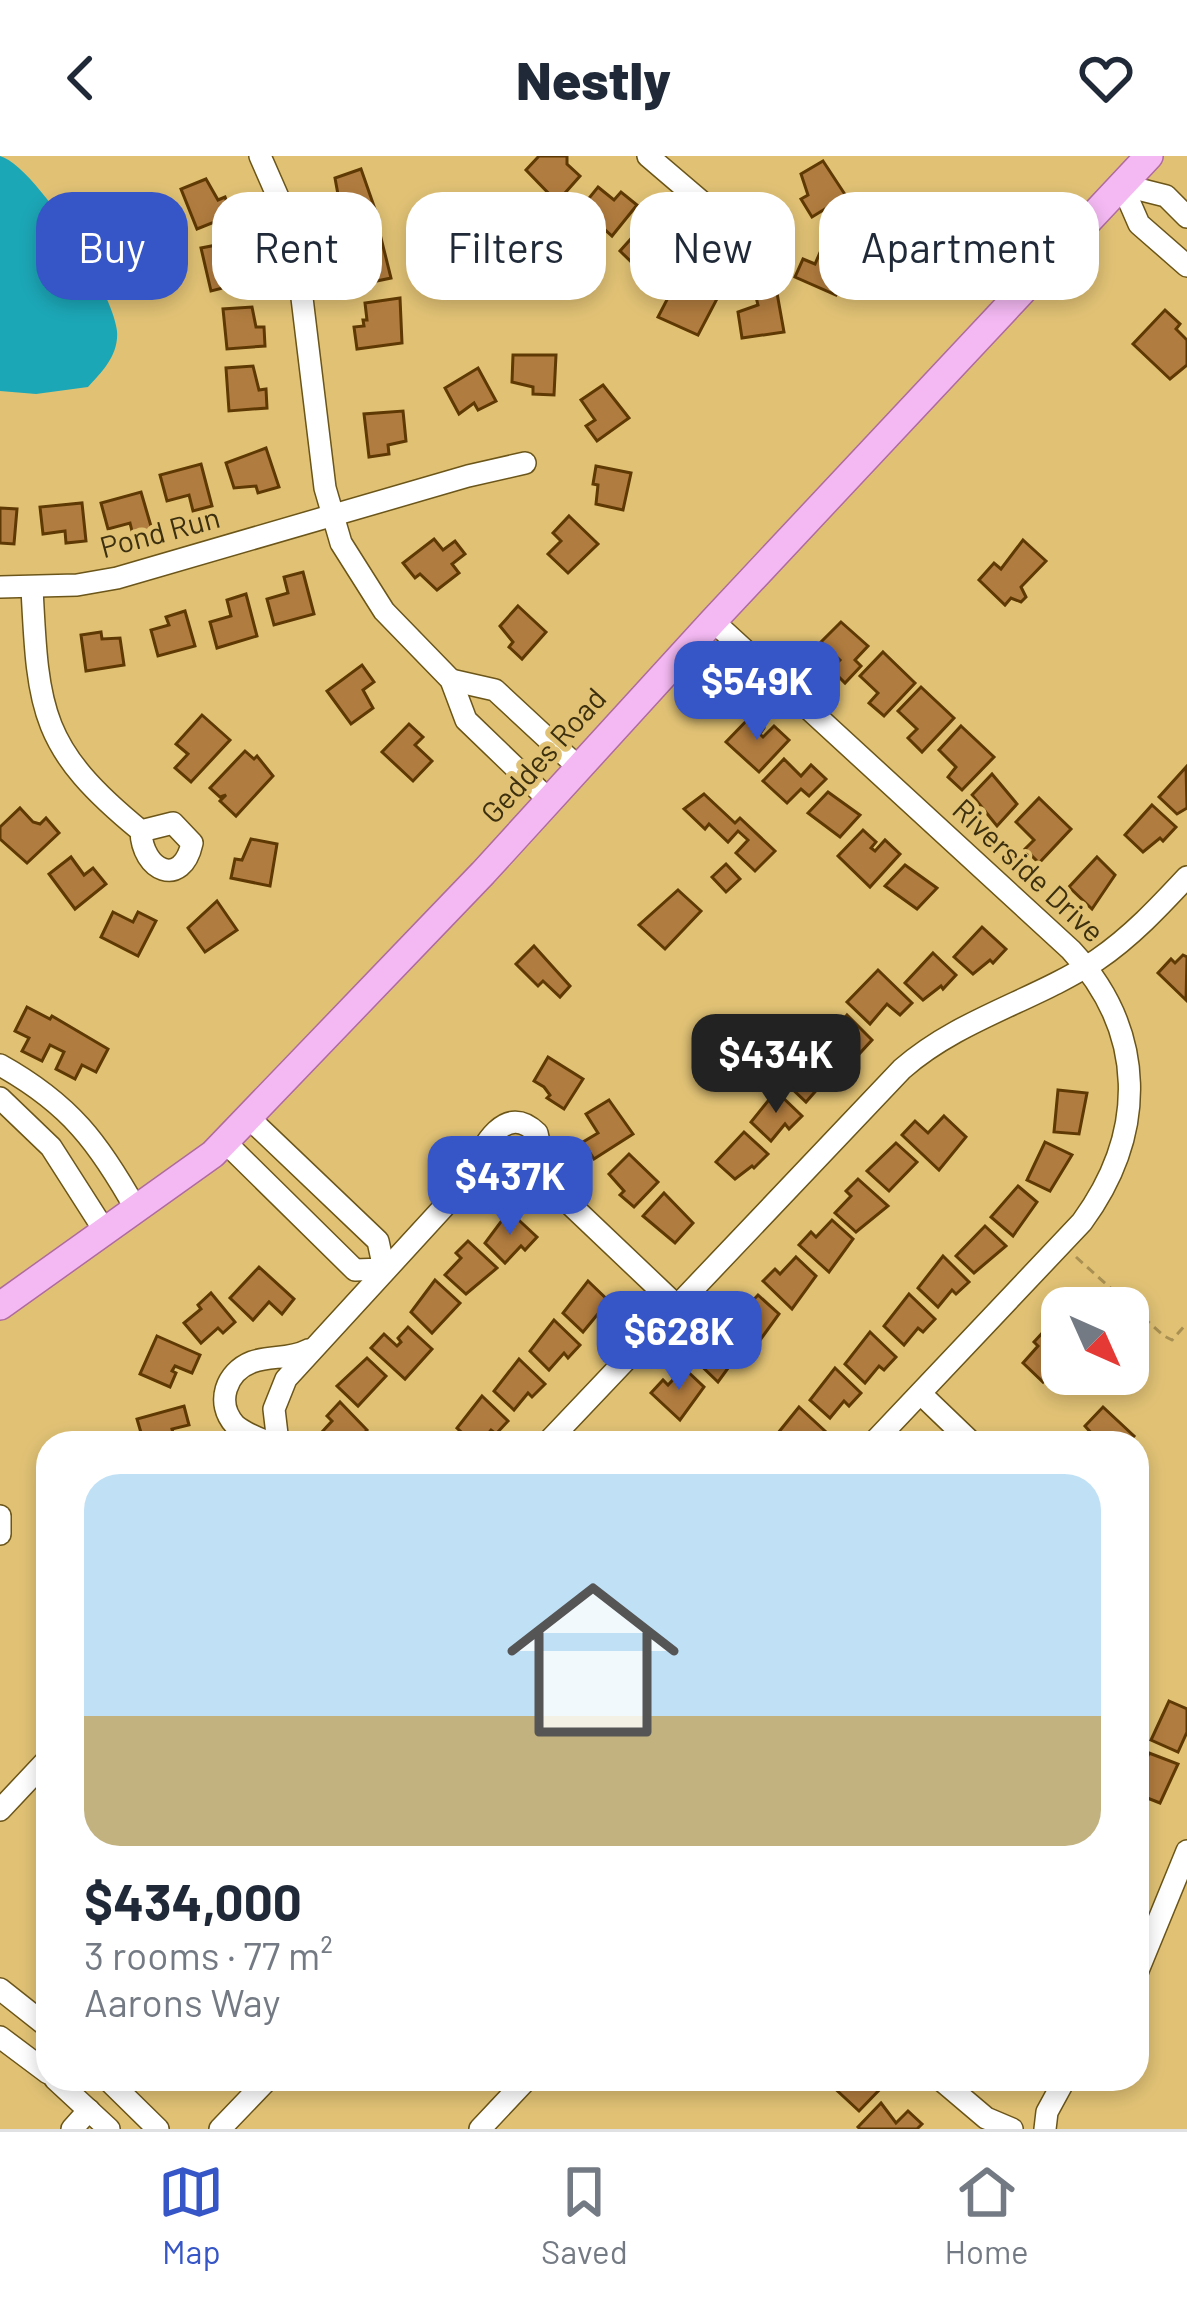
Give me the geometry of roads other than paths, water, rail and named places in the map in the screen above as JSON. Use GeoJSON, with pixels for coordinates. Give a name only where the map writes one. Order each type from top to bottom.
{"type":"FeatureCollection","features":[{"type":"Feature","properties":{"kind":"main road","name":"Geddes Road"},"geometry":{"type":"LineString","coordinates":[[0,1306],[137,1211],[225,1142],[1149,156]]}},
{"type":"Feature","properties":{"kind":"street"},"geometry":{"type":"LineString","coordinates":[[260,156],[298,265],[325,488],[341,543],[360,579],[400,630],[451,680],[466,720],[549,800]]}},
{"type":"Feature","properties":{"kind":"street"},"geometry":{"type":"LineString","coordinates":[[648,156],[690,192]]}},
{"type":"Feature","properties":{"kind":"street"},"geometry":{"type":"LineString","coordinates":[[1122,185],[1166,196],[1187,217]]}},
{"type":"Feature","properties":{"kind":"street"},"geometry":{"type":"LineString","coordinates":[[1122,185],[1139,224],[1187,266]]}},
{"type":"Feature","properties":{"kind":"street","name":"Pond Run"},"geometry":{"type":"LineString","coordinates":[[0,587],[117,578],[525,464]]}},
{"type":"Feature","properties":{"kind":"street"},"geometry":{"type":"LineString","coordinates":[[32,588],[36,669],[49,723],[80,777],[141,831]]}},
{"type":"Feature","properties":{"kind":"street","name":"Riverside Drive"},"geometry":{"type":"LineString","coordinates":[[713,620],[1086,966],[1121,1033],[1130,1086],[1129,1113],[1120,1153],[1102,1195],[886,1431]]}},
{"type":"Feature","properties":{"kind":"street"},"geometry":{"type":"LineString","coordinates":[[451,680],[495,690],[578,767]]}},
{"type":"Feature","properties":{"kind":"street"},"geometry":{"type":"LineString","coordinates":[[558,1431],[919,1054],[954,1031],[1086,966],[1154,913],[1187,877]]}},
{"type":"Feature","properties":{"kind":"street"},"geometry":{"type":"LineString","coordinates":[[0,1065],[75,1117],[111,1165],[137,1211]]}},
{"type":"Feature","properties":{"kind":"street"},"geometry":{"type":"LineString","coordinates":[[0,1098],[51,1147],[106,1233]]}},
{"type":"Feature","properties":{"kind":"street"},"geometry":{"type":"LineString","coordinates":[[248,1118],[378,1241],[384,1269]]}},
{"type":"Feature","properties":{"kind":"street"},"geometry":{"type":"LineString","coordinates":[[463,1186],[485,1140],[510,1124],[530,1126],[537,1133],[547,1178],[555,1190],[676,1305]]}},
{"type":"Feature","properties":{"kind":"street"},"geometry":{"type":"LineString","coordinates":[[225,1142],[355,1270],[384,1269]]}},
{"type":"Feature","properties":{"kind":"street"},"geometry":{"type":"LineString","coordinates":[[274,1431],[274,1409],[286,1379],[463,1186],[492,1166],[522,1162],[547,1178]]}},
{"type":"Feature","properties":{"kind":"street"},"geometry":{"type":"LineString","coordinates":[[244,1431],[229,1417],[224,1394],[227,1382],[246,1364],[309,1350]]}},
{"type":"Feature","properties":{"kind":"street"},"geometry":{"type":"LineString","coordinates":[[922,1395],[960,1431]]}},
{"type":"Feature","properties":{"kind":"street"},"geometry":{"type":"LineString","coordinates":[[0,1516],[0,1534]]}},
{"type":"Feature","properties":{"kind":"street"},"geometry":{"type":"LineString","coordinates":[[0,1810],[36,1772]]}},
{"type":"Feature","properties":{"kind":"street"},"geometry":{"type":"LineString","coordinates":[[1149,1943],[1187,1851]]}},
{"type":"Feature","properties":{"kind":"street"},"geometry":{"type":"LineString","coordinates":[[0,1989],[36,2020]]}},
{"type":"Feature","properties":{"kind":"street"},"geometry":{"type":"LineString","coordinates":[[0,2037],[36,2063]]}},
{"type":"Feature","properties":{"kind":"street"},"geometry":{"type":"LineString","coordinates":[[28,2057],[36,2047]]}},
{"type":"Feature","properties":{"kind":"street"},"geometry":{"type":"LineString","coordinates":[[68,2091],[109,2129]]}},
{"type":"Feature","properties":{"kind":"street"},"geometry":{"type":"LineString","coordinates":[[119,2091],[158,2129]]}},
{"type":"Feature","properties":{"kind":"street"},"geometry":{"type":"LineString","coordinates":[[220,2129],[256,2091]]}},
{"type":"Feature","properties":{"kind":"street"},"geometry":{"type":"LineString","coordinates":[[480,2129],[516,2091]]}},
{"type":"Feature","properties":{"kind":"street"},"geometry":{"type":"LineString","coordinates":[[954,2091],[986,2118],[1012,2129]]}},
{"type":"Feature","properties":{"kind":"street"},"geometry":{"type":"LineString","coordinates":[[1045,2129],[1047,2112],[1058,2091]]}},
{"type":"Feature","properties":{"kind":"street"},"geometry":{"type":"LineString","coordinates":[[72,2129],[89,2110]]}},
{"type":"Feature","properties":{"kind":"water"},"geometry":{"type":"Polygon","coordinates":[[[0,156],[41,192],[36,192],[36,300],[107,300],[117,331],[108,362],[88,387],[36,394],[0,391],[0,156]]]}}]}
